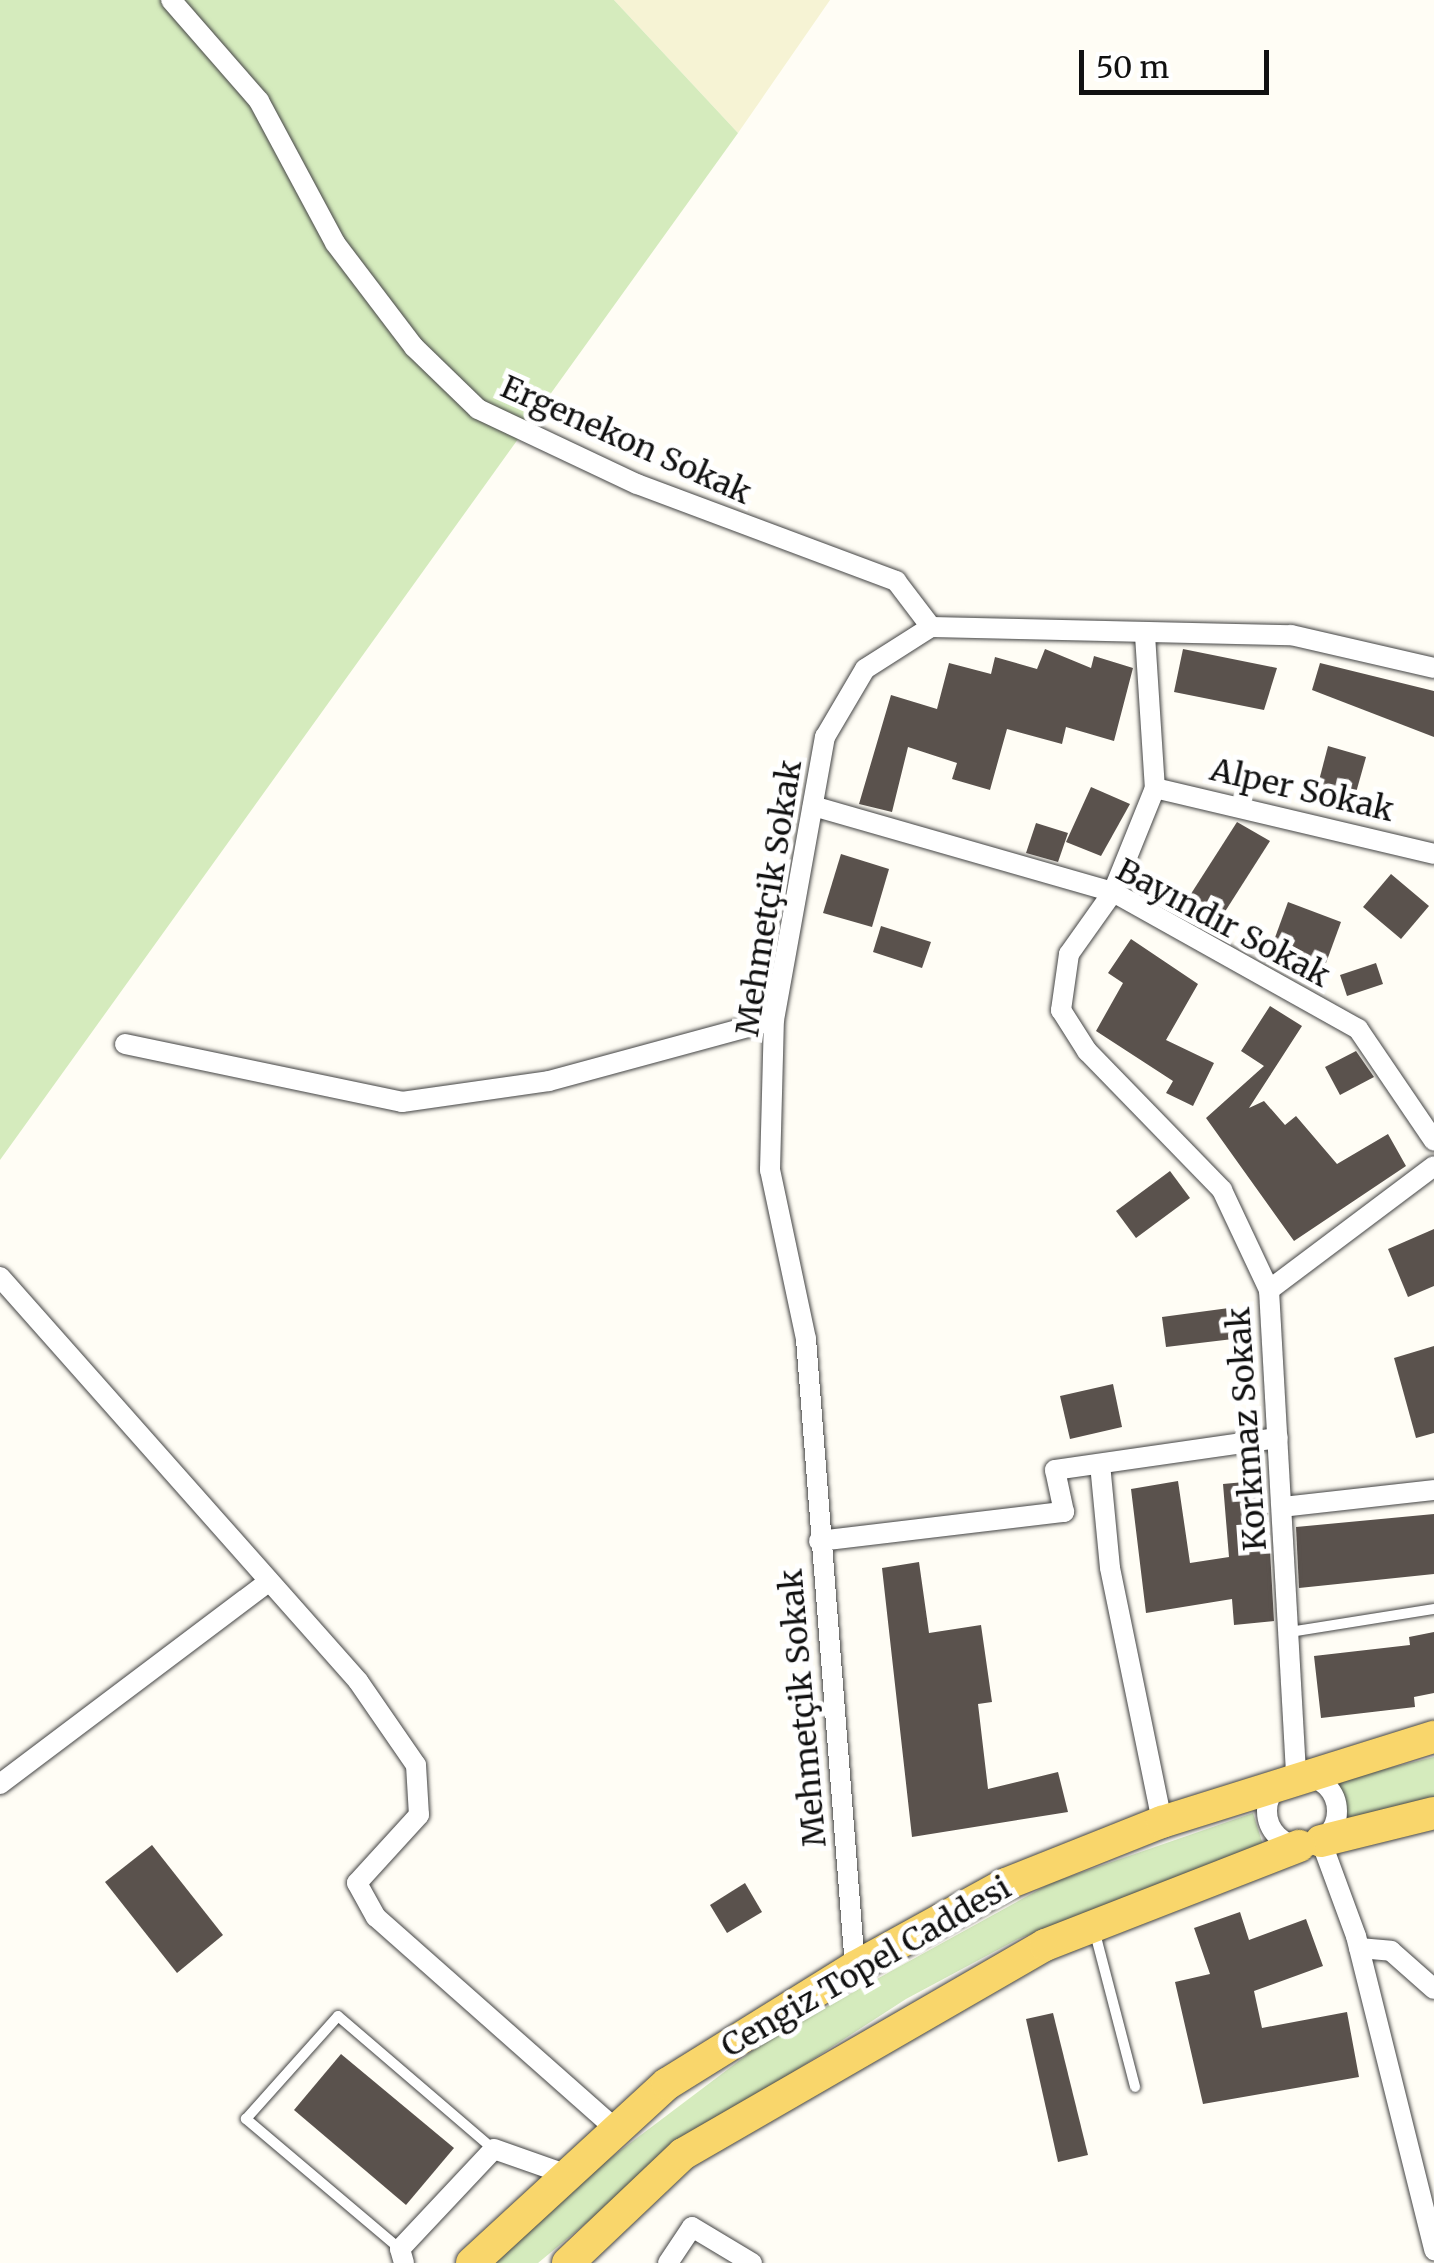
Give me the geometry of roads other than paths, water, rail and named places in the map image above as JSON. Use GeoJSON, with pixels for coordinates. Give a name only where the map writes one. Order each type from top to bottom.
{"type":"FeatureCollection","features":[{"type":"Feature","properties":{"kind":"main road","name":"Cengiz Topel Caddesi"},"geometry":{"type":"LineString","coordinates":[[472,2263],[667,2084],[855,1967],[1006,1884],[1296,1774],[1434,1738]]}},
{"type":"Feature","properties":{"kind":"main road"},"geometry":{"type":"LineString","coordinates":[[568,2263],[683,2154],[1045,1945],[1310,1844],[1434,1812]]}},
{"type":"Feature","properties":{"kind":"street","name":"Ergenekon Sokak"},"geometry":{"type":"LineString","coordinates":[[171,0],[259,101],[334,243],[414,347],[478,409],[637,484],[896,581],[931,626]]}},
{"type":"Feature","properties":{"kind":"street"},"geometry":{"type":"LineString","coordinates":[[931,626],[1145,635],[1291,635],[1434,668]]}},
{"type":"Feature","properties":{"kind":"street","name":"Mehmetçik Sokak"},"geometry":{"type":"LineString","coordinates":[[855,1967],[806,1340],[770,1170],[774,1020],[825,737],[865,669],[931,626]]}},
{"type":"Feature","properties":{"kind":"street","name":"Korkmaz Sokak"},"geometry":{"type":"LineString","coordinates":[[1145,635],[1156,788],[1112,892],[1070,954],[1061,1010],[1088,1051],[1222,1190],[1269,1290],[1296,1774]]}},
{"type":"Feature","properties":{"kind":"street","name":"Alper Sokak"},"geometry":{"type":"LineString","coordinates":[[1156,788],[1434,854]]}},
{"type":"Feature","properties":{"kind":"street","name":"Bayındır Sokak"},"geometry":{"type":"LineString","coordinates":[[813,806],[1112,892],[1358,1029],[1434,1141]]}},
{"type":"Feature","properties":{"kind":"street"},"geometry":{"type":"LineString","coordinates":[[126,1044],[402,1102],[549,1081],[774,1020]]}},
{"type":"Feature","properties":{"kind":"street"},"geometry":{"type":"LineString","coordinates":[[1269,1290],[1434,1166]]}},
{"type":"Feature","properties":{"kind":"street"},"geometry":{"type":"LineString","coordinates":[[0,1277],[358,1681],[416,1765],[419,1816],[357,1883],[376,1917],[617,2130]]}},
{"type":"Feature","properties":{"kind":"street"},"geometry":{"type":"LineString","coordinates":[[819,1541],[1064,1512],[1055,1470],[1278,1438]]}},
{"type":"Feature","properties":{"kind":"street"},"geometry":{"type":"LineString","coordinates":[[1100,1464],[1110,1568],[1162,1822]]}},
{"type":"Feature","properties":{"kind":"street"},"geometry":{"type":"LineString","coordinates":[[1282,1507],[1434,1490]]}},
{"type":"Feature","properties":{"kind":"street"},"geometry":{"type":"LineString","coordinates":[[0,1784],[269,1581]]}},
{"type":"Feature","properties":{"kind":"street"},"geometry":{"type":"LineString","coordinates":[[1296,1774],[1321,1782],[1335,1800],[1335,1823],[1310,1844],[1278,1837],[1268,1817],[1271,1795],[1296,1774]]}},
{"type":"Feature","properties":{"kind":"street"},"geometry":{"type":"LineString","coordinates":[[1310,1844],[1360,1948],[1434,2250]]}},
{"type":"Feature","properties":{"kind":"street"},"geometry":{"type":"LineString","coordinates":[[1360,1948],[1391,1951],[1434,1989]]}},
{"type":"Feature","properties":{"kind":"street"},"geometry":{"type":"LineString","coordinates":[[402,2256],[494,2150],[568,2175]]}},
{"type":"Feature","properties":{"kind":"street"},"geometry":{"type":"LineString","coordinates":[[668,2263],[692,2227],[752,2263]]}},
{"type":"Feature","properties":{"kind":"lane"},"geometry":{"type":"LineString","coordinates":[[1290,1632],[1434,1608]]}},
{"type":"Feature","properties":{"kind":"lane"},"geometry":{"type":"LineString","coordinates":[[1094,1927],[1136,2087]]}},
{"type":"Feature","properties":{"kind":"lane"},"geometry":{"type":"LineString","coordinates":[[402,2256],[246,2119],[338,2016],[494,2150]]}}]}
